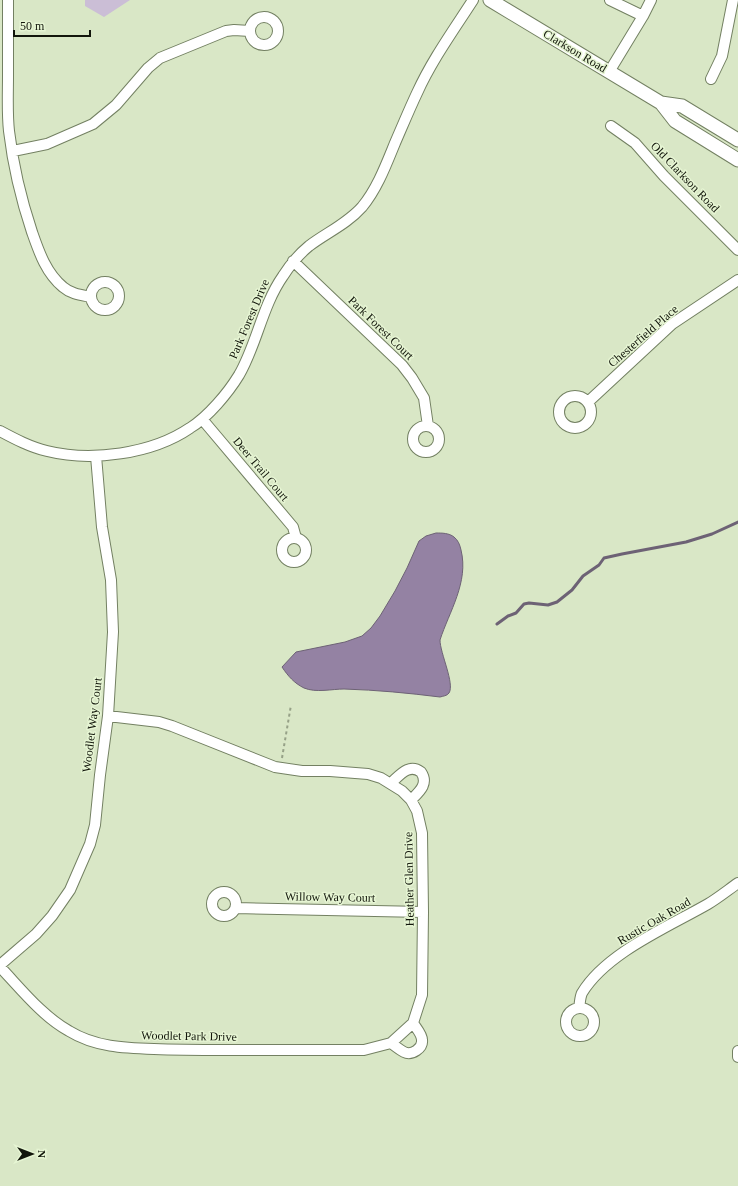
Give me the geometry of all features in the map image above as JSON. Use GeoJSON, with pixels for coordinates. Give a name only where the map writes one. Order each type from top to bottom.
{"type":"FeatureCollection","features":[{"type":"Feature","properties":{"kind":"main road","name":"Clarkson Road"},"geometry":{"type":"LineString","coordinates":[[490,0],[660,103],[674,122],[738,160]]}},
{"type":"Feature","properties":{"kind":"main road","name":"Clarkson Road"},"geometry":{"type":"LineString","coordinates":[[660,103],[682,106],[738,140]]}},
{"type":"Feature","properties":{"kind":"street"},"geometry":{"type":"LineString","coordinates":[[8,0],[9,131],[16,175],[27,216],[39,252],[46,267],[63,287],[73,294],[91,297]]}},
{"type":"Feature","properties":{"kind":"street","name":"Park Forest Drive"},"geometry":{"type":"LineString","coordinates":[[0,431],[20,442],[45,451],[96,456],[150,446],[190,429],[202,419],[223,396],[238,376],[246,361],[266,307],[278,283],[293,261],[310,246],[342,224],[361,208],[373,191],[385,168],[427,72],[473,0]]}},
{"type":"Feature","properties":{"kind":"street"},"geometry":{"type":"LineString","coordinates":[[610,0],[643,16]]}},
{"type":"Feature","properties":{"kind":"street"},"geometry":{"type":"LineString","coordinates":[[609,72],[651,0]]}},
{"type":"Feature","properties":{"kind":"street"},"geometry":{"type":"LineString","coordinates":[[711,79],[722,56],[733,0]]}},
{"type":"Feature","properties":{"kind":"street"},"geometry":{"type":"LineString","coordinates":[[13,151],[47,144],[93,124],[116,105],[148,68],[160,58],[226,31],[250,31]]}},
{"type":"Feature","properties":{"kind":"street","name":"Old Clarkson Road"},"geometry":{"type":"LineString","coordinates":[[610,126],[635,143],[664,176],[738,250]]}},
{"type":"Feature","properties":{"kind":"street","name":"Park Forest Court"},"geometry":{"type":"LineString","coordinates":[[293,261],[402,365],[424,398],[428,426]]}},
{"type":"Feature","properties":{"kind":"street","name":"Chesterfield Place"},"geometry":{"type":"LineString","coordinates":[[588,402],[672,324],[738,280]]}},
{"type":"Feature","properties":{"kind":"street","name":"Deer Trail Court"},"geometry":{"type":"LineString","coordinates":[[202,419],[293,526],[296,538]]}},
{"type":"Feature","properties":{"kind":"street","name":"Woodlet Way Court"},"geometry":{"type":"LineString","coordinates":[[0,966],[36,934],[52,916],[70,890],[90,844],[95,825],[108,716],[112,662],[113,604],[111,580],[102,527],[96,456]]}},
{"type":"Feature","properties":{"kind":"street","name":"Heather Glen Drive"},"geometry":{"type":"LineString","coordinates":[[108,716],[158,722],[172,726],[275,767],[302,771],[330,771],[368,774],[382,778],[391,783],[411,800],[417,811],[422,833],[422,995],[413,1023],[402,1033]]}},
{"type":"Feature","properties":{"kind":"street"},"geometry":{"type":"LineString","coordinates":[[391,783],[408,769],[418,770],[421,772],[425,780],[423,787],[411,800]]}},
{"type":"Feature","properties":{"kind":"street","name":"Rustic Oak Road"},"geometry":{"type":"LineString","coordinates":[[579,1008],[581,994],[598,972],[638,942],[710,903],[738,883]]}},
{"type":"Feature","properties":{"kind":"street","name":"Willow Way Court"},"geometry":{"type":"LineString","coordinates":[[236,908],[423,912]]}},
{"type":"Feature","properties":{"kind":"street","name":"Woodlet Park Drive"},"geometry":{"type":"LineString","coordinates":[[0,966],[43,1012],[56,1023],[69,1032],[101,1045],[116,1048],[179,1050],[364,1050],[391,1043],[402,1033]]}},
{"type":"Feature","properties":{"kind":"street"},"geometry":{"type":"LineString","coordinates":[[391,1043],[404,1052],[412,1052],[420,1047],[422,1040],[421,1035],[413,1023]]}},
{"type":"Feature","properties":{"kind":"street"},"geometry":{"type":"LineString","coordinates":[[738,1051],[738,1057]]}},
{"type":"Feature","properties":{"kind":"path"},"geometry":{"type":"LineString","coordinates":[[282,758],[291,705]]}},
{"type":"Feature","properties":{"kind":"shaded area"},"geometry":{"type":"Polygon","coordinates":[[[85,0],[130,0],[104,17],[85,6],[85,0]]]}},
{"type":"Feature","properties":{"kind":"shaded area"},"geometry":{"type":"Polygon","coordinates":[[[436,533],[448,534],[458,541],[463,562],[457,596],[440,640],[449,676],[449,693],[440,697],[368,690],[314,690],[304,688],[297,684],[282,667],[296,652],[345,642],[362,636],[371,628],[380,616],[395,591],[419,541],[426,536],[436,533]]]}},
{"type":"Feature","properties":{"kind":"waterway"},"geometry":{"type":"LineString","coordinates":[[497,624],[508,616],[516,613],[524,604],[529,603],[548,605],[557,602],[572,590],[583,576],[599,565],[604,558],[686,542],[712,534],[738,522]]}}]}
